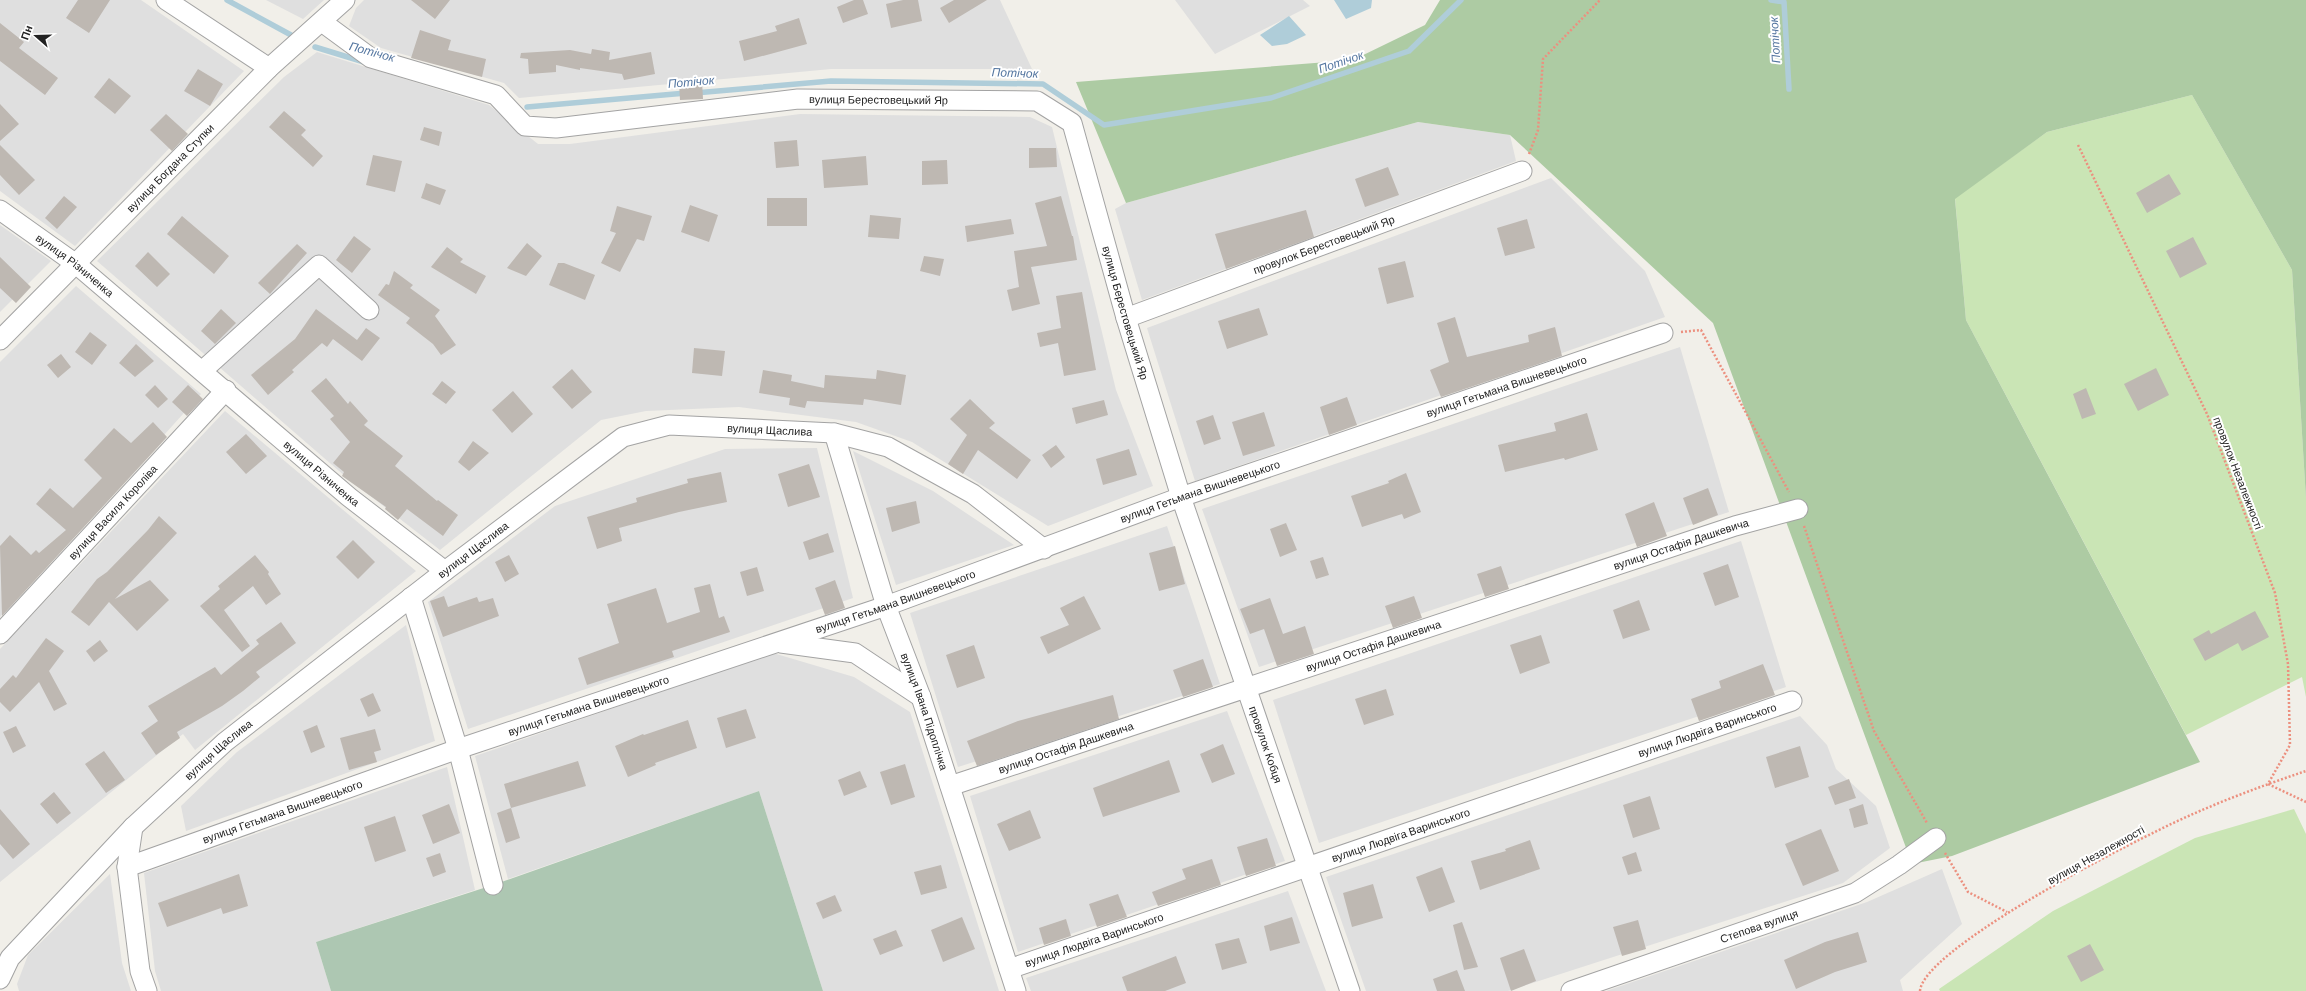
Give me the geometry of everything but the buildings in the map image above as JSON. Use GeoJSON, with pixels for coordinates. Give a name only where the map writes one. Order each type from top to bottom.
{"type":"FeatureCollection","features":[{"type":"Feature","properties":{"kind":"street"},"geometry":{"type":"LineString","coordinates":[[166,0],[270,68]]}},
{"type":"Feature","properties":{"kind":"street","name":"вулиця Богдана Ступки"},"geometry":{"type":"LineString","coordinates":[[0,340],[270,68],[345,0]]}},
{"type":"Feature","properties":{"kind":"street","name":"вулиця Берестовецький Яр"},"geometry":{"type":"LineString","coordinates":[[322,22],[371,58],[496,94],[525,126],[556,128],[798,99],[1037,101],[1072,123],[1126,318],[1181,497]]}},
{"type":"Feature","properties":{"kind":"street","name":"провулок Берестовецький Яр"},"geometry":{"type":"LineString","coordinates":[[1126,318],[1522,171]]}},
{"type":"Feature","properties":{"kind":"street","name":"вулиця Різниченка"},"geometry":{"type":"LineString","coordinates":[[0,210],[76,264],[226,390],[349,497],[445,571]]}},
{"type":"Feature","properties":{"kind":"street"},"geometry":{"type":"LineString","coordinates":[[202,371],[319,266],[369,310]]}},
{"type":"Feature","properties":{"kind":"street","name":"вулиця Гетьмана Вишневецького"},"geometry":{"type":"LineString","coordinates":[[127,867],[458,749],[886,606],[1044,549],[1181,497],[1662,333]]}},
{"type":"Feature","properties":{"kind":"street","name":"вулиця Василя Короліва"},"geometry":{"type":"LineString","coordinates":[[0,634],[226,390]]}},
{"type":"Feature","properties":{"kind":"street","name":"вулиця Щаслива"},"geometry":{"type":"LineString","coordinates":[[0,979],[10,958],[133,827],[225,742],[445,571],[623,438],[669,425],[834,433],[888,447],[973,494],[1044,549]]}},
{"type":"Feature","properties":{"kind":"street","name":"вулиця Івана Підоплічка"},"geometry":{"type":"LineString","coordinates":[[834,433],[886,606],[921,697],[1016,991]]}},
{"type":"Feature","properties":{"kind":"street","name":"провулок Кобця"},"geometry":{"type":"LineString","coordinates":[[1181,497],[1350,991]]}},
{"type":"Feature","properties":{"kind":"street","name":"вулиця Остафія Дашкевича"},"geometry":{"type":"LineString","coordinates":[[950,786],[1247,689],[1735,526],[1798,509]]}},
{"type":"Feature","properties":{"kind":"street"},"geometry":{"type":"LineString","coordinates":[[411,597],[458,749],[493,885]]}},
{"type":"Feature","properties":{"kind":"street"},"geometry":{"type":"LineString","coordinates":[[776,642],[855,653],[921,697]]}},
{"type":"Feature","properties":{"kind":"street","name":"вулиця Людвіга Варинського"},"geometry":{"type":"LineString","coordinates":[[1009,969],[1308,868],[1792,701]]}},
{"type":"Feature","properties":{"kind":"street"},"geometry":{"type":"LineString","coordinates":[[133,827],[127,867],[140,971],[146,991]]}},
{"type":"Feature","properties":{"kind":"street","name":"Степова вулиця"},"geometry":{"type":"LineString","coordinates":[[1570,991],[1855,892],[1899,865],[1936,838]]}},
{"type":"Feature","properties":{"kind":"street"},"geometry":{"type":"LineString","coordinates":[[0,984],[2,991]]}},
{"type":"Feature","properties":{"kind":"path"},"geometry":{"type":"LineString","coordinates":[[1522,171],[1538,130],[1543,59],[1600,0]]}},
{"type":"Feature","properties":{"kind":"path","name":"провулок Незалежності"},"geometry":{"type":"LineString","coordinates":[[2078,145],[2207,414],[2275,594],[2288,664],[2290,744],[2268,784]]}},
{"type":"Feature","properties":{"kind":"path"},"geometry":{"type":"LineString","coordinates":[[1662,333],[1701,330],[1798,509],[1874,731],[1968,892],[2007,912]]}},
{"type":"Feature","properties":{"kind":"path","name":"вулиця Незалежності"},"geometry":{"type":"LineString","coordinates":[[1920,991],[1920,985],[1936,964],[2007,912],[2150,834],[2268,784],[2306,771]]}},
{"type":"Feature","properties":{"kind":"path"},"geometry":{"type":"LineString","coordinates":[[2268,784],[2306,802]]}},
{"type":"Feature","properties":{"kind":"shaded area"},"geometry":{"type":"Polygon","coordinates":[[[0,0],[141,0],[244,71],[75,246],[0,191],[0,0]]]}},
{"type":"Feature","properties":{"kind":"shaded area"},"geometry":{"type":"Polygon","coordinates":[[[266,0],[324,0],[303,19],[266,0]]]}},
{"type":"Feature","properties":{"kind":"shaded area"},"geometry":{"type":"Polygon","coordinates":[[[364,0],[1000,0],[1032,69],[831,69],[519,98],[504,83],[381,48],[349,26],[356,8],[364,0]]]}},
{"type":"Feature","properties":{"kind":"shaded area"},"geometry":{"type":"Polygon","coordinates":[[[1175,0],[1303,0],[1310,6],[1215,54],[1175,0]]]}},
{"type":"Feature","properties":{"kind":"shaded area"},"geometry":{"type":"Polygon","coordinates":[[[317,52],[489,105],[538,144],[570,144],[800,114],[1030,117],[1052,127],[1116,390],[1153,486],[1048,526],[912,442],[856,422],[739,407],[646,411],[601,420],[440,550],[346,477],[97,261],[284,77],[317,52]]]}},
{"type":"Feature","properties":{"kind":"shaded area"},"geometry":{"type":"Polygon","coordinates":[[[1418,122],[1510,135],[1516,161],[1142,300],[1115,209],[1126,203],[1418,122]]]}},
{"type":"Feature","properties":{"kind":"shaded area"},"geometry":{"type":"Polygon","coordinates":[[[1551,178],[1645,271],[1665,317],[1195,481],[1147,328],[1551,178]]]}},
{"type":"Feature","properties":{"kind":"shaded area"},"geometry":{"type":"Polygon","coordinates":[[[0,225],[51,261],[0,312],[0,225]]]}},
{"type":"Feature","properties":{"kind":"shaded area"},"geometry":{"type":"Polygon","coordinates":[[[76,286],[201,394],[0,617],[0,362],[76,286]]]}},
{"type":"Feature","properties":{"kind":"shaded area"},"geometry":{"type":"Polygon","coordinates":[[[1680,347],[1729,512],[1259,667],[1202,509],[1680,347]]]}},
{"type":"Feature","properties":{"kind":"shaded area"},"geometry":{"type":"Polygon","coordinates":[[[225,411],[416,571],[195,750],[183,734],[0,882],[0,649],[225,411]]]}},
{"type":"Feature","properties":{"kind":"shaded area"},"geometry":{"type":"Polygon","coordinates":[[[817,448],[853,598],[468,729],[428,602],[555,506],[725,449],[817,448]]]}},
{"type":"Feature","properties":{"kind":"shaded area"},"geometry":{"type":"Polygon","coordinates":[[[853,451],[933,491],[1014,545],[896,585],[853,451]]]}},
{"type":"Feature","properties":{"kind":"shaded area"},"geometry":{"type":"Polygon","coordinates":[[[1167,526],[1220,684],[958,767],[910,613],[1167,526]]]}},
{"type":"Feature","properties":{"kind":"shaded area"},"geometry":{"type":"Polygon","coordinates":[[[1741,541],[1786,687],[1319,843],[1273,700],[1741,541]]]}},
{"type":"Feature","properties":{"kind":"shaded area"},"geometry":{"type":"Polygon","coordinates":[[[406,625],[435,741],[186,831],[181,806],[237,752],[406,625]]]}},
{"type":"Feature","properties":{"kind":"shaded area"},"geometry":{"type":"Polygon","coordinates":[[[773,653],[854,677],[910,712],[999,991],[823,991],[759,791],[508,879],[475,756],[773,653]]]}},
{"type":"Feature","properties":{"kind":"shaded area"},"geometry":{"type":"Polygon","coordinates":[[[1227,711],[1285,861],[1018,952],[970,796],[1227,711]]]}},
{"type":"Feature","properties":{"kind":"shaded area"},"geometry":{"type":"Polygon","coordinates":[[[1800,716],[1827,745],[1836,769],[1876,806],[1890,848],[1843,883],[1508,991],[1366,991],[1326,877],[1800,716]]]}},
{"type":"Feature","properties":{"kind":"shaded area"},"geometry":{"type":"Polygon","coordinates":[[[447,767],[475,890],[316,942],[331,991],[161,991],[155,971],[144,873],[447,767]]]}},
{"type":"Feature","properties":{"kind":"shaded area"},"geometry":{"type":"Polygon","coordinates":[[[1942,869],[1962,924],[1900,980],[1903,991],[1606,991],[1867,902],[1942,869]]]}},
{"type":"Feature","properties":{"kind":"shaded area"},"geometry":{"type":"Polygon","coordinates":[[[110,874],[122,963],[131,991],[19,991],[17,984],[28,955],[110,874]]]}},
{"type":"Feature","properties":{"kind":"shaded area"},"geometry":{"type":"Polygon","coordinates":[[[1288,891],[1326,991],[1031,991],[1026,978],[1288,891]]]}},
{"type":"Feature","properties":{"kind":"green space"},"geometry":{"type":"Polygon","coordinates":[[[1440,0],[2306,0],[2306,499],[2292,270],[2192,95],[2047,132],[1955,199],[1966,320],[2200,762],[1952,856],[1912,864],[1713,323],[1510,135],[1418,122],[1126,203],[1076,82],[1353,60],[1425,25],[1440,0]]]}},
{"type":"Feature","properties":{"kind":"green space"},"geometry":{"type":"Polygon","coordinates":[[[2192,95],[2292,270],[2306,499],[2306,697],[2302,677],[2186,735],[1966,320],[1955,198],[2047,132],[2192,95]]]}},
{"type":"Feature","properties":{"kind":"green space"},"geometry":{"type":"Polygon","coordinates":[[[759,791],[823,991],[331,991],[316,942],[493,885],[759,791]]]}},
{"type":"Feature","properties":{"kind":"green space"},"geometry":{"type":"Polygon","coordinates":[[[2294,809],[2306,834],[2306,991],[1940,991],[1939,989],[2053,911],[2195,838],[2294,809]]]}},
{"type":"Feature","properties":{"kind":"water"},"geometry":{"type":"Polygon","coordinates":[[[1334,0],[1372,0],[1371,8],[1346,19],[1334,0]]]}},
{"type":"Feature","properties":{"kind":"water"},"geometry":{"type":"Polygon","coordinates":[[[1289,16],[1306,35],[1287,44],[1272,46],[1260,35],[1289,16]]]}},
{"type":"Feature","properties":{"kind":"waterway","name":"Потічок"},"geometry":{"type":"LineString","coordinates":[[227,0],[291,35]]}},
{"type":"Feature","properties":{"kind":"waterway","name":"Потічок"},"geometry":{"type":"LineString","coordinates":[[695,93],[831,81],[1043,84],[1104,125],[1271,98],[1409,51],[1461,0]]}},
{"type":"Feature","properties":{"kind":"waterway","name":"Потічок"},"geometry":{"type":"LineString","coordinates":[[1771,0],[1784,2],[1789,89]]}},
{"type":"Feature","properties":{"kind":"waterway","name":"Потічок"},"geometry":{"type":"LineString","coordinates":[[315,47],[364,62]]}},
{"type":"Feature","properties":{"kind":"waterway","name":"Потічок"},"geometry":{"type":"LineString","coordinates":[[527,107],[686,93]]}}]}
